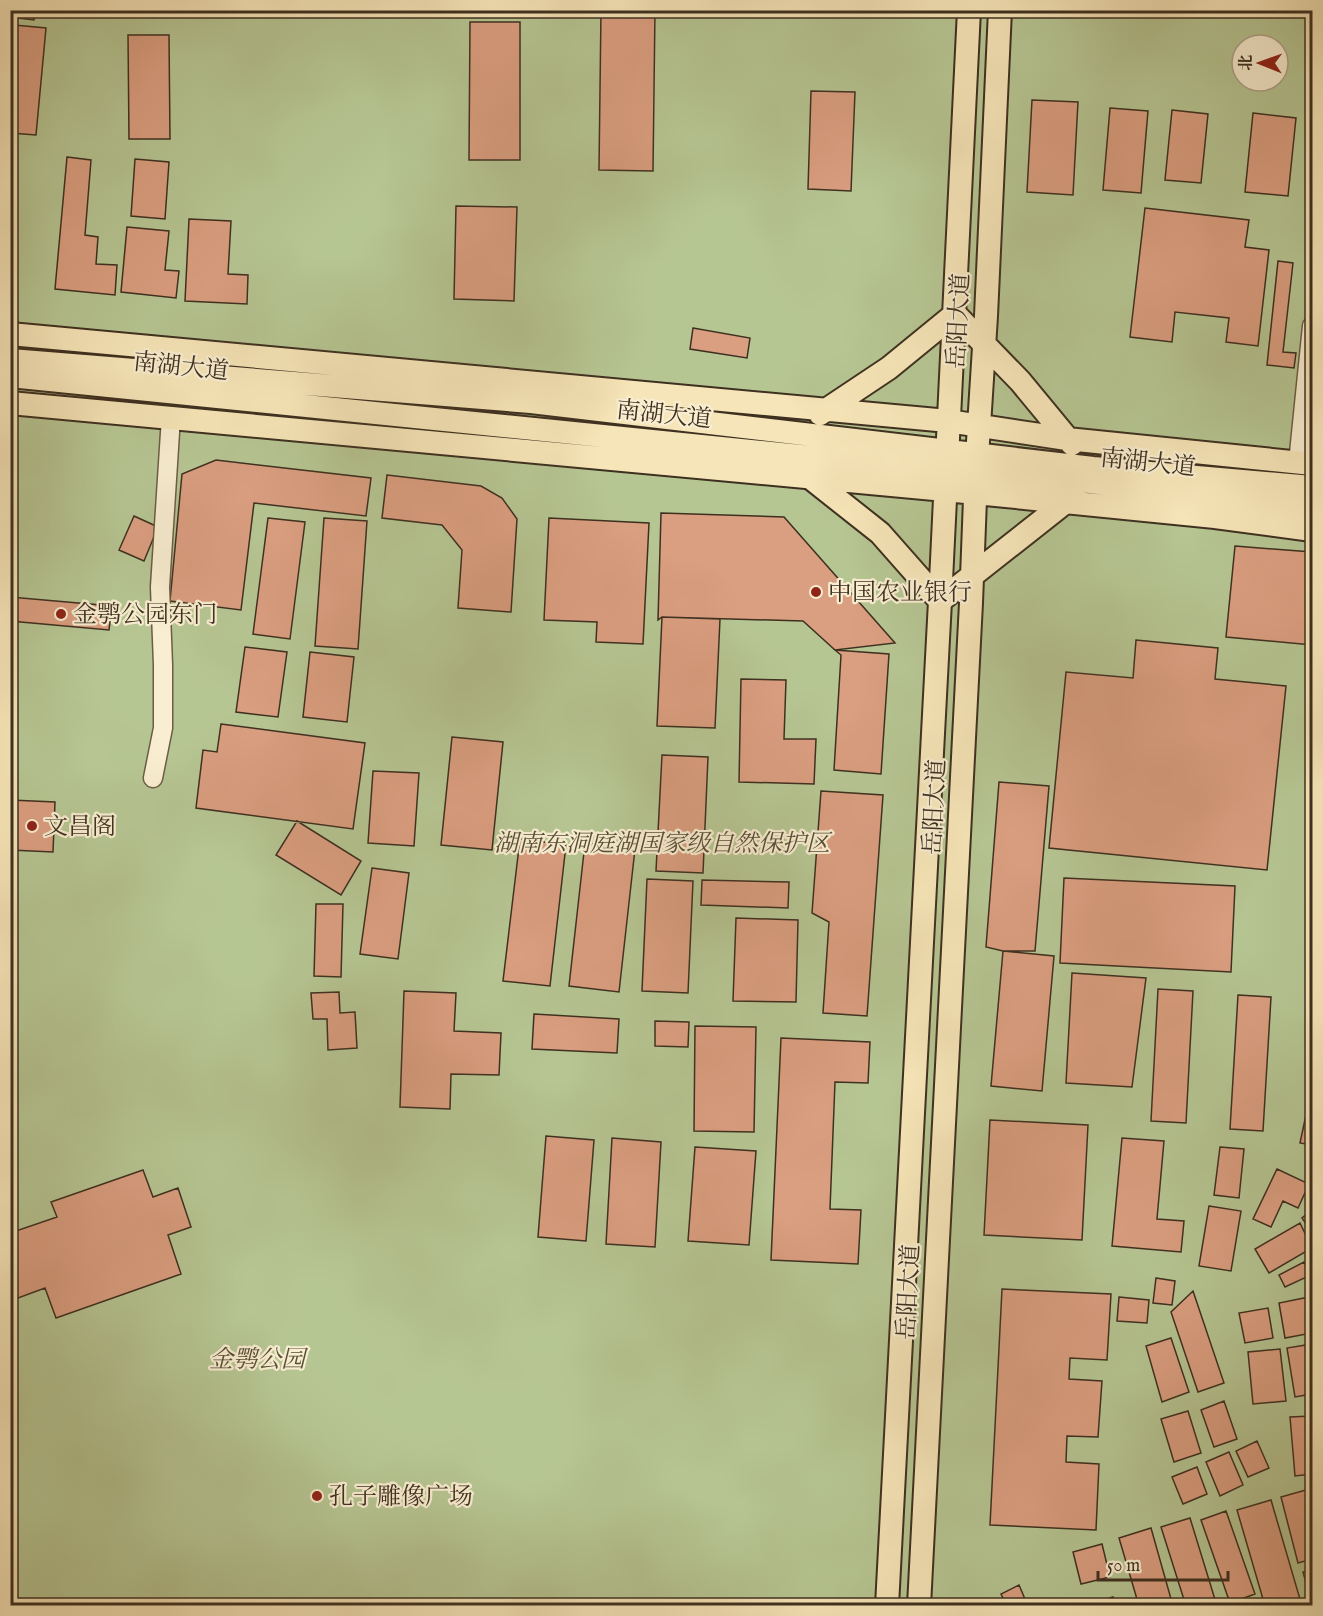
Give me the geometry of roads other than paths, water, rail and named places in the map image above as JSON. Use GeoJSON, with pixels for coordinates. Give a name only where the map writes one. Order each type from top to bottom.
{"type":"FeatureCollection","features":[{"type":"Feature","properties":{"kind":"main road","name":"岳阳大道"},"geometry":{"type":"LineString","coordinates":[[887,1605],[969,10]]}},
{"type":"Feature","properties":{"kind":"main road","name":"岳阳大道"},"geometry":{"type":"LineString","coordinates":[[919,1605],[1000,10]]}},
{"type":"Feature","properties":{"kind":"main road"},"geometry":{"type":"LineString","coordinates":[[779,453],[880,534],[940,602],[1065,502],[1091,475],[1067,439],[1020,381],[955,314],[889,368],[788,432]]}},
{"type":"Feature","properties":{"kind":"main road"},"geometry":{"type":"LineString","coordinates":[[10,334],[948,421],[1067,439],[1305,463]]}},
{"type":"Feature","properties":{"kind":"main road","name":"南湖大道"},"geometry":{"type":"LineString","coordinates":[[10,360],[531,402],[788,432],[945,470]]}},
{"type":"Feature","properties":{"kind":"main road","name":"南湖大道"},"geometry":{"type":"LineString","coordinates":[[10,376],[976,473],[1091,475],[1312,487]]}},
{"type":"Feature","properties":{"kind":"main road"},"geometry":{"type":"LineString","coordinates":[[10,403],[809,477],[945,470]]}},
{"type":"Feature","properties":{"kind":"main road"},"geometry":{"type":"LineString","coordinates":[[976,473],[1065,502],[1215,517],[1312,530]]}},
{"type":"Feature","properties":{"kind":"main road","name":"南湖大道"},"geometry":{"type":"LineString","coordinates":[[1091,475],[1312,508]]}},
{"type":"Feature","properties":{"kind":"street"},"geometry":{"type":"LineString","coordinates":[[1305,463],[1312,326]]}},
{"type":"Feature","properties":{"kind":"street"},"geometry":{"type":"LineString","coordinates":[[153,778],[163,728],[164,665],[160,586],[171,417]]}},
{"type":"Feature","properties":{"kind":"place","name":"中国农业银行"},"geometry":{"type":"Point","coordinates":[816,592]}},
{"type":"Feature","properties":{"kind":"place","name":"金鹗公园东门"},"geometry":{"type":"Point","coordinates":[61,614]}},
{"type":"Feature","properties":{"kind":"place","name":"文昌阁"},"geometry":{"type":"Point","coordinates":[32,826]}},
{"type":"Feature","properties":{"kind":"place","name":"孔子雕像广场"},"geometry":{"type":"Point","coordinates":[317,1496]}},
{"type":"Feature","properties":{"kind":"park label","name":"湖南东洞庭湖国家级自然保护区"},"geometry":{"type":"Point","coordinates":[662,843]}},
{"type":"Feature","properties":{"kind":"park label","name":"金鹗公园"},"geometry":{"type":"Point","coordinates":[257,1359]}}]}
